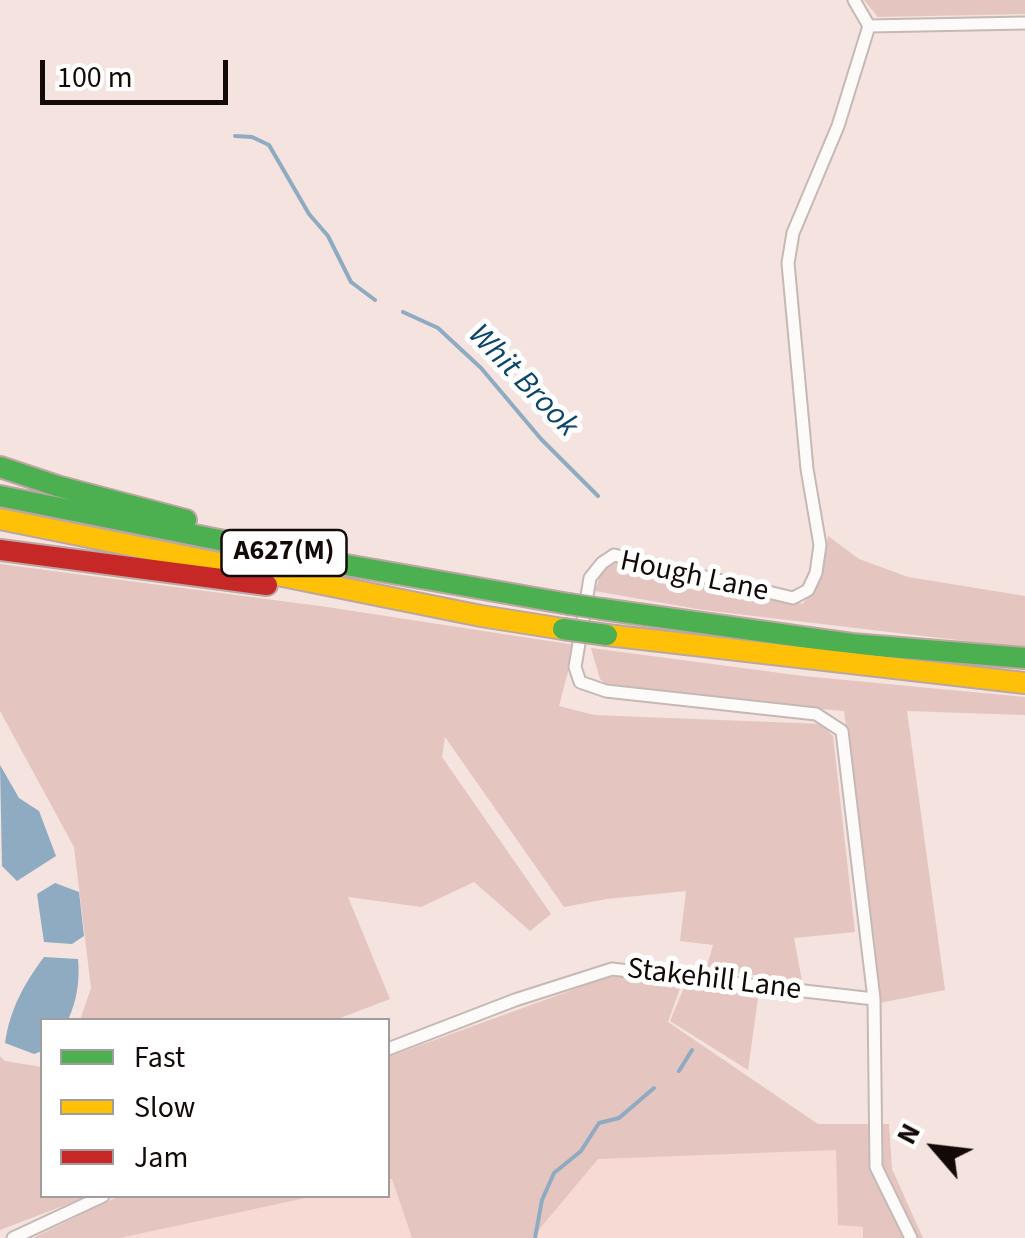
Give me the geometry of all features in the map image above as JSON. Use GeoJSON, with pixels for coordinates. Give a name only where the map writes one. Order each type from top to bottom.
{"type":"FeatureCollection","features":[{"type":"Feature","properties":{"kind":"highway","name":"A627(M)"},"geometry":{"type":"LineString","coordinates":[[0,467],[144,510],[434,581]]}},
{"type":"Feature","properties":{"kind":"highway","name":"A627(M)"},"geometry":{"type":"LineString","coordinates":[[0,496],[569,604],[852,644],[1025,658]]}},
{"type":"Feature","properties":{"kind":"highway","name":"A627(M)"},"geometry":{"type":"LineString","coordinates":[[0,518],[482,616]]}},
{"type":"Feature","properties":{"kind":"highway","name":"A627(M)"},"geometry":{"type":"LineString","coordinates":[[0,550],[606,635],[1025,683]]}},
{"type":"Feature","properties":{"kind":"street"},"geometry":{"type":"LineString","coordinates":[[854,0],[869,26],[1025,24]]}},
{"type":"Feature","properties":{"kind":"street","name":"Hough Lane"},"geometry":{"type":"LineString","coordinates":[[869,26],[838,126],[793,234],[788,264],[807,469],[820,545],[816,574],[808,590],[793,598],[614,556],[590,578],[575,666],[580,682],[606,691],[816,714],[842,731],[874,1000]]}},
{"type":"Feature","properties":{"kind":"street","name":"Stakehill Lane"},"geometry":{"type":"LineString","coordinates":[[390,1048],[515,1000],[612,969],[874,1000]]}},
{"type":"Feature","properties":{"kind":"street"},"geometry":{"type":"LineString","coordinates":[[874,1000],[876,1167],[911,1238]]}},
{"type":"Feature","properties":{"kind":"street"},"geometry":{"type":"LineString","coordinates":[[13,1238],[100,1198]]}},
{"type":"Feature","properties":{"kind":"shaded area"},"geometry":{"type":"Polygon","coordinates":[[[864,0],[1025,0],[1025,14],[878,17],[864,0]]]}},
{"type":"Feature","properties":{"kind":"shaded area"},"geometry":{"type":"Polygon","coordinates":[[[828,536],[859,559],[908,577],[1025,596],[1025,648],[703,610],[595,591],[602,570],[619,562],[803,604],[821,575],[828,536]]]}},
{"type":"Feature","properties":{"kind":"shaded area"},"geometry":{"type":"Polygon","coordinates":[[[0,564],[327,607],[575,645],[559,706],[594,715],[821,724],[833,736],[855,932],[794,938],[802,981],[706,969],[713,945],[680,941],[686,891],[564,907],[445,737],[442,757],[551,914],[530,931],[474,882],[421,907],[348,897],[390,999],[340,1018],[81,1018],[91,988],[74,847],[0,711],[0,564]]]}},
{"type":"Feature","properties":{"kind":"shaded area"},"geometry":{"type":"Polygon","coordinates":[[[591,648],[803,676],[1025,697],[1025,715],[907,711],[945,990],[879,1003],[844,711],[650,694],[607,685],[600,679],[591,648]]]}},
{"type":"Feature","properties":{"kind":"shaded area"},"geometry":{"type":"Polygon","coordinates":[[[616,974],[682,983],[668,1022],[818,1124],[889,1124],[892,1169],[923,1238],[863,1238],[863,1227],[838,1225],[836,1150],[598,1159],[532,1238],[412,1238],[390,1179],[390,1056],[616,974]]]}},
{"type":"Feature","properties":{"kind":"shaded area"},"geometry":{"type":"Polygon","coordinates":[[[686,983],[759,991],[748,1070],[670,1021],[686,983]]]}},
{"type":"Feature","properties":{"kind":"shaded area"},"geometry":{"type":"Polygon","coordinates":[[[0,1056],[5,1061],[40,1067],[40,1198],[84,1198],[0,1230],[0,1056]]]}},
{"type":"Feature","properties":{"kind":"shaded area"},"geometry":{"type":"Polygon","coordinates":[[[837,1150],[838,1225],[864,1227],[863,1238],[530,1238],[599,1152],[837,1150]]]}},
{"type":"Feature","properties":{"kind":"shaded area"},"geometry":{"type":"Polygon","coordinates":[[[390,1178],[412,1238],[120,1238],[306,1198],[390,1198],[390,1178]]]}},
{"type":"Feature","properties":{"kind":"shaded area"},"geometry":{"type":"Polygon","coordinates":[[[115,1198],[306,1198],[120,1238],[33,1238],[115,1198]]]}},
{"type":"Feature","properties":{"kind":"water"},"geometry":{"type":"Polygon","coordinates":[[[0,765],[19,798],[39,811],[56,856],[17,881],[2,866],[0,765]]]}},
{"type":"Feature","properties":{"kind":"water"},"geometry":{"type":"Polygon","coordinates":[[[55,883],[79,892],[84,936],[72,944],[44,942],[37,894],[55,883]]]}},
{"type":"Feature","properties":{"kind":"water"},"geometry":{"type":"Polygon","coordinates":[[[44,957],[78,959],[76,998],[69,1018],[40,1018],[40,1052],[34,1054],[5,1043],[10,1019],[44,957]]]}},
{"type":"Feature","properties":{"kind":"waterway","name":"Whit Brook"},"geometry":{"type":"LineString","coordinates":[[235,136],[252,137],[269,145],[309,214],[328,236],[351,282],[375,300]]}},
{"type":"Feature","properties":{"kind":"waterway","name":"Whit Brook"},"geometry":{"type":"LineString","coordinates":[[403,312],[438,328],[481,368],[541,439],[598,496]]}},
{"type":"Feature","properties":{"kind":"waterway","name":"Whit Brook"},"geometry":{"type":"LineString","coordinates":[[679,1071],[692,1050]]}},
{"type":"Feature","properties":{"kind":"waterway","name":"Whit Brook"},"geometry":{"type":"LineString","coordinates":[[535,1238],[542,1200],[554,1173],[581,1151],[599,1123],[619,1118],[654,1088]]}},
{"type":"Feature","properties":{"kind":"traffic: fast"},"geometry":{"type":"LineString","coordinates":[[0,467],[186,520]]}},
{"type":"Feature","properties":{"kind":"traffic: fast"},"geometry":{"type":"LineString","coordinates":[[0,496],[329,562],[569,604]]}},
{"type":"Feature","properties":{"kind":"traffic: fast"},"geometry":{"type":"LineString","coordinates":[[569,604],[602,609]]}},
{"type":"Feature","properties":{"kind":"traffic: fast"},"geometry":{"type":"LineString","coordinates":[[602,609],[852,644],[1025,658]]}},
{"type":"Feature","properties":{"kind":"traffic: fast"},"geometry":{"type":"LineString","coordinates":[[563,629],[607,635]]}},
{"type":"Feature","properties":{"kind":"traffic: slow"},"geometry":{"type":"LineString","coordinates":[[0,519],[563,629]]}},
{"type":"Feature","properties":{"kind":"traffic: slow"},"geometry":{"type":"LineString","coordinates":[[607,635],[1025,683]]}},
{"type":"Feature","properties":{"kind":"traffic: jam"},"geometry":{"type":"LineString","coordinates":[[0,550],[267,585]]}}]}
